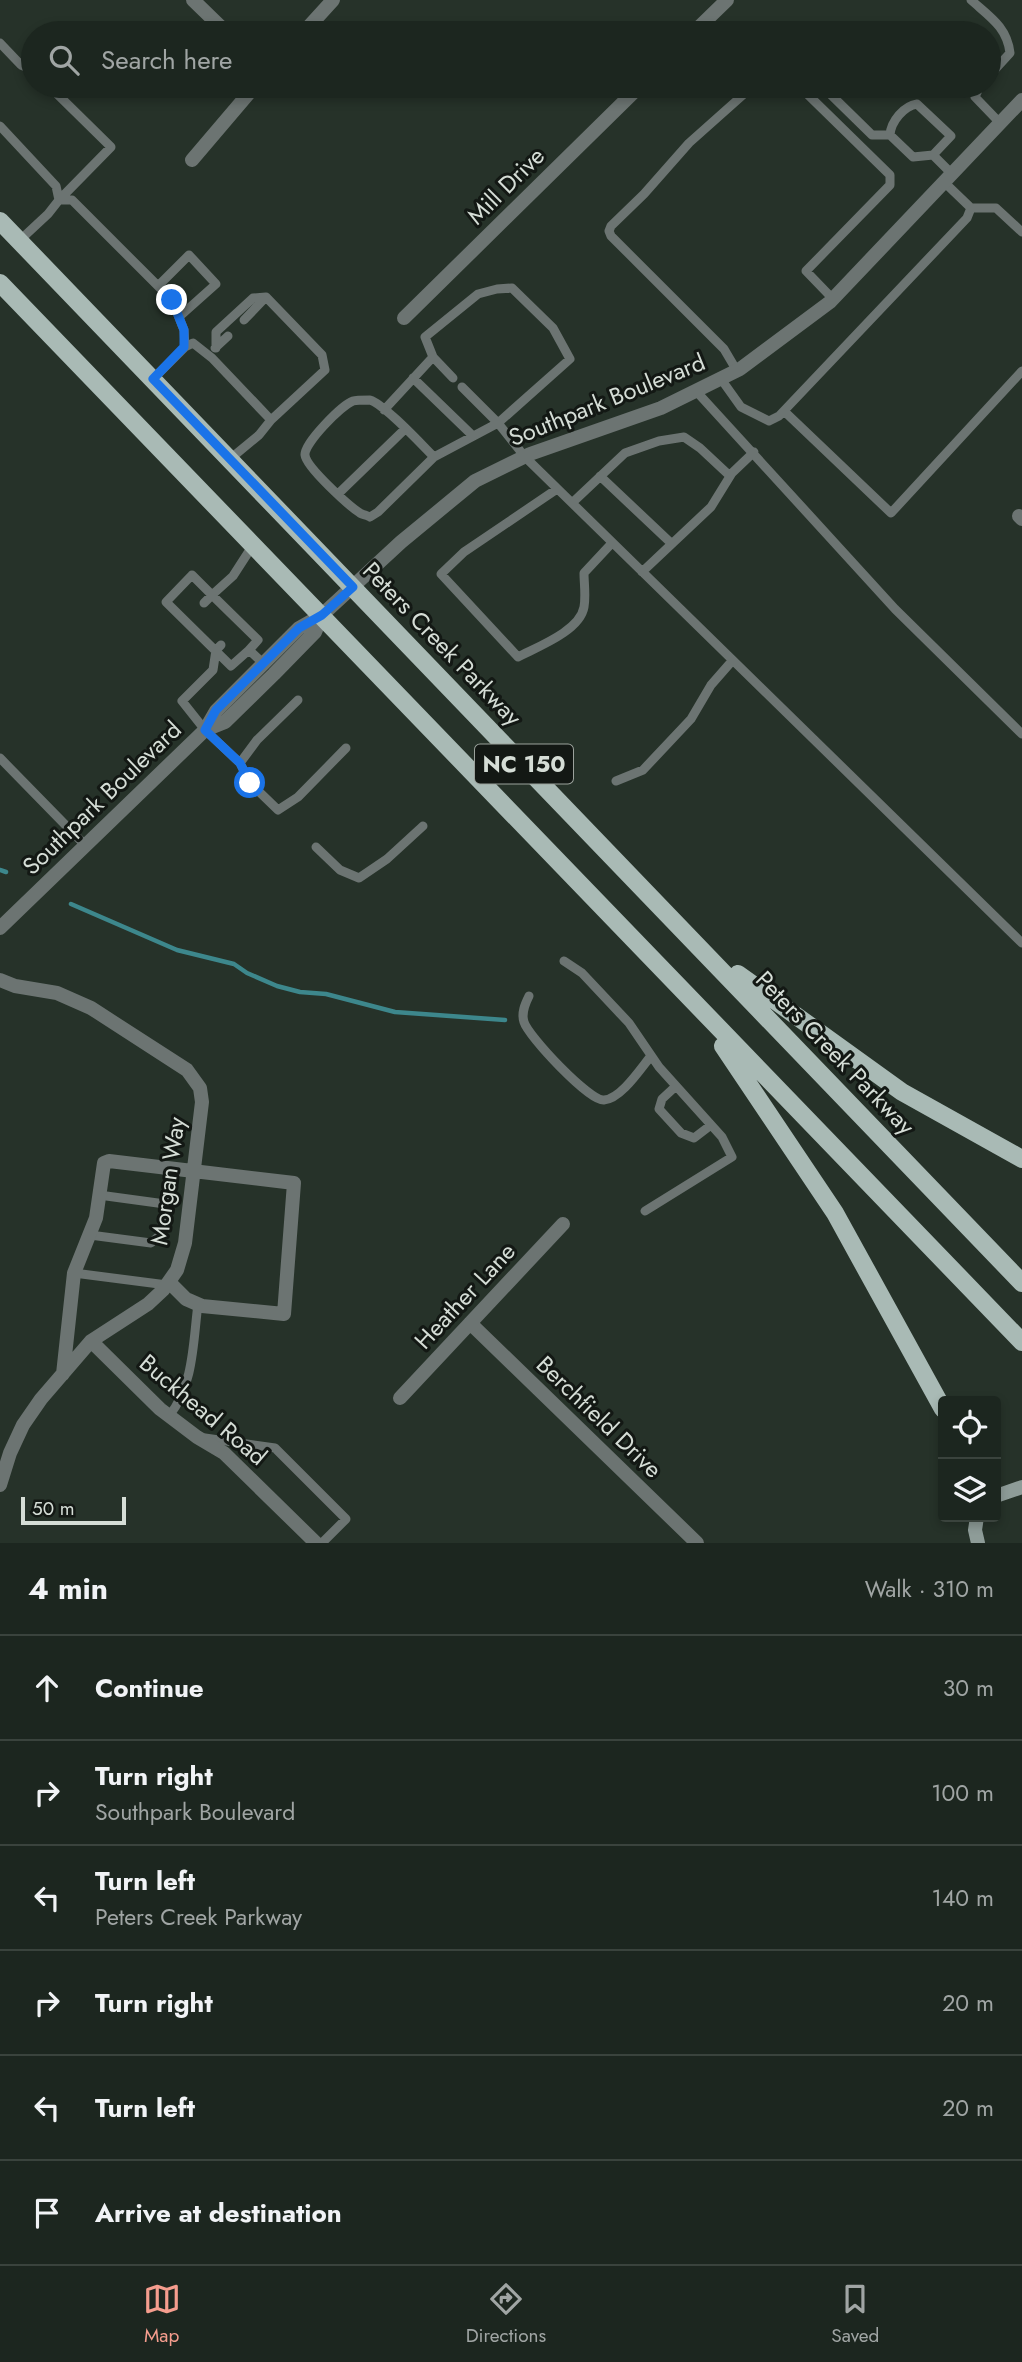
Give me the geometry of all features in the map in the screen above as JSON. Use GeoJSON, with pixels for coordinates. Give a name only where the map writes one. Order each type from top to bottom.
{"type":"FeatureCollection","features":[{"type":"Feature","properties":{"kind":"main road","name":"Peters Creek Parkway"},"geometry":{"type":"LineString","coordinates":[[0,221],[1022,1283]]}},
{"type":"Feature","properties":{"kind":"main road","name":"NC 150"},"geometry":{"type":"LineString","coordinates":[[0,283],[1022,1342]]}},
{"type":"Feature","properties":{"kind":"main road"},"geometry":{"type":"LineString","coordinates":[[694,941],[781,1007],[902,1092],[1022,1159]]}},
{"type":"Feature","properties":{"kind":"main road"},"geometry":{"type":"LineString","coordinates":[[688,998],[742,1072],[835,1213],[938,1400]]}},
{"type":"Feature","properties":{"kind":"main road"},"geometry":{"type":"LineString","coordinates":[[976,1522],[978,1543]]}},
{"type":"Feature","properties":{"kind":"street"},"geometry":{"type":"LineString","coordinates":[[193,0],[215,21]]}},
{"type":"Feature","properties":{"kind":"street"},"geometry":{"type":"LineString","coordinates":[[314,21],[333,0]]}},
{"type":"Feature","properties":{"kind":"street"},"geometry":{"type":"LineString","coordinates":[[705,21],[727,0]]}},
{"type":"Feature","properties":{"kind":"street"},"geometry":{"type":"LineString","coordinates":[[192,160],[245,98]]}},
{"type":"Feature","properties":{"kind":"street","name":"Mill Drive"},"geometry":{"type":"LineString","coordinates":[[404,318],[628,98]]}},
{"type":"Feature","properties":{"kind":"street","name":"Southpark Boulevard"},"geometry":{"type":"LineString","coordinates":[[0,928],[205,730],[216,710],[299,628],[322,615],[401,542],[475,481],[524,457],[660,408],[737,371],[833,299],[1022,100]]}},
{"type":"Feature","properties":{"kind":"street","name":"Southpark Boulevard"},"geometry":{"type":"LineString","coordinates":[[205,730],[225,722],[275,674],[315,632],[322,615]]}},
{"type":"Feature","properties":{"kind":"street","name":"Morgan Way"},"geometry":{"type":"LineString","coordinates":[[0,981],[69,997],[91,1008],[187,1070],[200,1088],[202,1102],[195,1171],[182,1256],[177,1270],[168,1284],[148,1304],[91,1341],[41,1399],[23,1425],[10,1453],[0,1485]]}},
{"type":"Feature","properties":{"kind":"street"},"geometry":{"type":"LineString","coordinates":[[63,1374],[74,1273],[96,1219],[104,1163],[109,1161],[294,1183],[284,1314],[198,1304],[186,1299],[168,1284]]}},
{"type":"Feature","properties":{"kind":"street","name":"Heather Lane"},"geometry":{"type":"LineString","coordinates":[[400,1398],[563,1224]]}},
{"type":"Feature","properties":{"kind":"street","name":"Berchfield Drive"},"geometry":{"type":"LineString","coordinates":[[470,1323],[697,1543]]}},
{"type":"Feature","properties":{"kind":"street","name":"Buckhead Road"},"geometry":{"type":"LineString","coordinates":[[91,1341],[169,1416],[224,1453],[316,1543]]}},
{"type":"Feature","properties":{"kind":"lane"},"geometry":{"type":"LineString","coordinates":[[971,0],[994,21]]}},
{"type":"Feature","properties":{"kind":"lane"},"geometry":{"type":"LineString","coordinates":[[1001,28],[1009,38],[1010,53],[1001,63]]}},
{"type":"Feature","properties":{"kind":"lane"},"geometry":{"type":"LineString","coordinates":[[0,43],[21,65]]}},
{"type":"Feature","properties":{"kind":"lane"},"geometry":{"type":"LineString","coordinates":[[19,241],[111,147],[61,98]]}},
{"type":"Feature","properties":{"kind":"lane"},"geometry":{"type":"LineString","coordinates":[[737,371],[724,349],[609,231],[689,143],[740,98]]}},
{"type":"Feature","properties":{"kind":"lane"},"geometry":{"type":"LineString","coordinates":[[811,98],[892,180],[806,271],[833,299]]}},
{"type":"Feature","properties":{"kind":"lane"},"geometry":{"type":"LineString","coordinates":[[834,98],[872,135],[890,135],[913,157],[933,155],[951,136],[917,104],[909,105],[890,126],[890,135]]}},
{"type":"Feature","properties":{"kind":"lane"},"geometry":{"type":"LineString","coordinates":[[976,98],[1000,123]]}},
{"type":"Feature","properties":{"kind":"lane"},"geometry":{"type":"LineString","coordinates":[[0,126],[56,186],[59,200]]}},
{"type":"Feature","properties":{"kind":"lane"},"geometry":{"type":"LineString","coordinates":[[933,155],[971,208]]}},
{"type":"Feature","properties":{"kind":"lane"},"geometry":{"type":"LineString","coordinates":[[59,200],[72,200],[172,300],[184,330],[184,347]]}},
{"type":"Feature","properties":{"kind":"lane"},"geometry":{"type":"LineString","coordinates":[[971,208],[996,208],[1022,232]]}},
{"type":"Feature","properties":{"kind":"lane"},"geometry":{"type":"LineString","coordinates":[[720,379],[741,407],[754,415],[769,421],[784,411],[967,218],[971,208]]}},
{"type":"Feature","properties":{"kind":"lane"},"geometry":{"type":"LineString","coordinates":[[158,286],[189,255],[216,284],[179,317]]}},
{"type":"Feature","properties":{"kind":"lane"},"geometry":{"type":"LineString","coordinates":[[434,457],[371,400],[353,401],[308,443],[304,453],[307,463],[338,494],[360,513],[370,517],[434,457],[498,423],[570,359],[554,328],[512,288],[497,289],[478,294],[425,337],[433,357],[453,379]]}},
{"type":"Feature","properties":{"kind":"lane"},"geometry":{"type":"LineString","coordinates":[[244,320],[266,297]]}},
{"type":"Feature","properties":{"kind":"lane"},"geometry":{"type":"LineString","coordinates":[[212,351],[216,332],[253,298],[266,297]]}},
{"type":"Feature","properties":{"kind":"lane"},"geometry":{"type":"LineString","coordinates":[[230,459],[325,370],[322,355],[266,297]]}},
{"type":"Feature","properties":{"kind":"lane"},"geometry":{"type":"LineString","coordinates":[[212,351],[228,337]]}},
{"type":"Feature","properties":{"kind":"lane"},"geometry":{"type":"LineString","coordinates":[[153,379],[184,347],[193,343],[212,351],[271,420]]}},
{"type":"Feature","properties":{"kind":"lane"},"geometry":{"type":"LineString","coordinates":[[384,410],[433,357]]}},
{"type":"Feature","properties":{"kind":"lane"},"geometry":{"type":"LineString","coordinates":[[784,411],[891,513],[1022,371]]}},
{"type":"Feature","properties":{"kind":"lane"},"geometry":{"type":"LineString","coordinates":[[413,378],[473,436]]}},
{"type":"Feature","properties":{"kind":"lane"},"geometry":{"type":"LineString","coordinates":[[462,387],[498,423],[524,457],[1022,943]]}},
{"type":"Feature","properties":{"kind":"lane"},"geometry":{"type":"LineString","coordinates":[[696,391],[895,609],[1022,734]]}},
{"type":"Feature","properties":{"kind":"lane"},"geometry":{"type":"LineString","coordinates":[[338,494],[405,429]]}},
{"type":"Feature","properties":{"kind":"lane"},"geometry":{"type":"LineString","coordinates":[[572,503],[625,453],[659,440],[684,437],[730,476]]}},
{"type":"Feature","properties":{"kind":"lane"},"geometry":{"type":"LineString","coordinates":[[642,572],[711,507],[730,476],[754,452]]}},
{"type":"Feature","properties":{"kind":"lane"},"geometry":{"type":"LineString","coordinates":[[600,476],[672,544]]}},
{"type":"Feature","properties":{"kind":"lane"},"geometry":{"type":"LineString","coordinates":[[557,489],[464,552],[441,574],[518,657],[575,624],[584,609],[584,573],[612,543]]}},
{"type":"Feature","properties":{"kind":"lane"},"geometry":{"type":"LineString","coordinates":[[204,603],[233,576],[253,545]]}},
{"type":"Feature","properties":{"kind":"lane"},"geometry":{"type":"LineString","coordinates":[[192,575],[212,595],[258,640],[231,666],[189,618],[166,602],[192,575]]}},
{"type":"Feature","properties":{"kind":"lane"},"geometry":{"type":"LineString","coordinates":[[217,615],[225,607]]}},
{"type":"Feature","properties":{"kind":"lane"},"geometry":{"type":"LineString","coordinates":[[234,632],[241,624]]}},
{"type":"Feature","properties":{"kind":"lane"},"geometry":{"type":"LineString","coordinates":[[218,648],[213,670],[182,701],[205,730],[240,763],[250,783],[278,810],[298,797],[346,748]]}},
{"type":"Feature","properties":{"kind":"lane"},"geometry":{"type":"LineString","coordinates":[[249,650],[263,663]]}},
{"type":"Feature","properties":{"kind":"lane"},"geometry":{"type":"LineString","coordinates":[[617,781],[643,770],[691,719],[711,685],[733,662]]}},
{"type":"Feature","properties":{"kind":"lane"},"geometry":{"type":"LineString","coordinates":[[240,763],[257,740],[298,700]]}},
{"type":"Feature","properties":{"kind":"lane"},"geometry":{"type":"LineString","coordinates":[[0,758],[85,845]]}},
{"type":"Feature","properties":{"kind":"lane"},"geometry":{"type":"LineString","coordinates":[[316,847],[340,870],[359,878],[387,859],[423,826]]}},
{"type":"Feature","properties":{"kind":"lane"},"geometry":{"type":"LineString","coordinates":[[564,961],[582,973],[629,1023],[651,1056],[722,1137],[732,1157],[645,1211]]}},
{"type":"Feature","properties":{"kind":"lane"},"geometry":{"type":"LineString","coordinates":[[529,996],[522,1017],[527,1031],[580,1087],[596,1099],[614,1097],[651,1056]]}},
{"type":"Feature","properties":{"kind":"lane"},"geometry":{"type":"LineString","coordinates":[[676,1086],[662,1099],[659,1109],[688,1137],[694,1138],[711,1125]]}},
{"type":"Feature","properties":{"kind":"lane"},"geometry":{"type":"LineString","coordinates":[[90,1235],[150,1242],[161,1234],[169,1168]]}},
{"type":"Feature","properties":{"kind":"lane"},"geometry":{"type":"LineString","coordinates":[[99,1195],[165,1204]]}},
{"type":"Feature","properties":{"kind":"lane"},"geometry":{"type":"LineString","coordinates":[[74,1273],[168,1284]]}},
{"type":"Feature","properties":{"kind":"lane"},"geometry":{"type":"LineString","coordinates":[[169,1416],[185,1392],[198,1304]]}},
{"type":"Feature","properties":{"kind":"lane"},"geometry":{"type":"LineString","coordinates":[[197,1437],[275,1448],[346,1519],[323,1543]]}},
{"type":"Feature","properties":{"kind":"waterway"},"geometry":{"type":"LineString","coordinates":[[0,870],[6,872]]}},
{"type":"Feature","properties":{"kind":"waterway"},"geometry":{"type":"LineString","coordinates":[[71,904],[177,950],[234,964],[277,986],[300,992],[326,994],[395,1012],[505,1020]]}},
{"type":"Feature","properties":{"kind":"route"},"geometry":{"type":"LineString","coordinates":[[172,300],[184,330],[184,347],[153,379],[353,587],[322,615],[299,628],[216,710],[205,730],[240,763],[250,783]]}}]}
